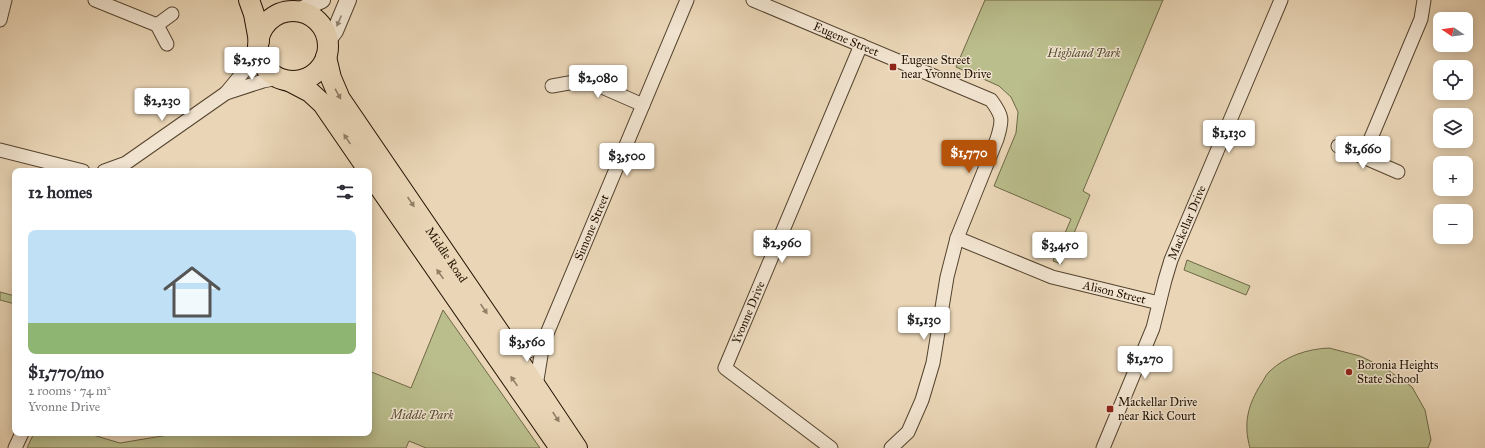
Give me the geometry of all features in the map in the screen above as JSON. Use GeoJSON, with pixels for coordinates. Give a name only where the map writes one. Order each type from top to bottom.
{"type":"FeatureCollection","features":[{"type":"Feature","properties":{"kind":"main road"},"geometry":{"type":"LineString","coordinates":[[249,0],[254,14],[259,47],[262,61],[267,69],[284,79],[300,80],[311,76],[320,69],[327,49],[326,33],[318,21],[309,14],[290,8],[279,14],[264,28],[259,47]]}},
{"type":"Feature","properties":{"kind":"main road","name":"Middle Road"},"geometry":{"type":"LineString","coordinates":[[327,49],[331,78],[340,99],[577,448]]}},
{"type":"Feature","properties":{"kind":"main road","name":"Middle Road"},"geometry":{"type":"LineString","coordinates":[[284,79],[310,92],[323,104],[367,168]]}},
{"type":"Feature","properties":{"kind":"main road","name":"Middle Road"},"geometry":{"type":"LineString","coordinates":[[372,175],[560,448]]}},
{"type":"Feature","properties":{"kind":"street"},"geometry":{"type":"LineString","coordinates":[[0,20],[5,0]]}},
{"type":"Feature","properties":{"kind":"street"},"geometry":{"type":"LineString","coordinates":[[95,0],[157,25],[167,44]]}},
{"type":"Feature","properties":{"kind":"street"},"geometry":{"type":"LineString","coordinates":[[290,8],[322,0]]}},
{"type":"Feature","properties":{"kind":"street"},"geometry":{"type":"LineString","coordinates":[[327,49],[348,0]]}},
{"type":"Feature","properties":{"kind":"street","name":"Simone Street"},"geometry":{"type":"LineString","coordinates":[[536,386],[543,344],[687,0]]}},
{"type":"Feature","properties":{"kind":"street","name":"Eugene Street"},"geometry":{"type":"LineString","coordinates":[[753,0],[991,100],[1000,113],[1002,125],[957,238]]}},
{"type":"Feature","properties":{"kind":"street","name":"Mackellar Drive"},"geometry":{"type":"LineString","coordinates":[[1103,448],[1153,328],[1171,260],[1281,0]]}},
{"type":"Feature","properties":{"kind":"street"},"geometry":{"type":"LineString","coordinates":[[1363,156],[1421,19],[1424,0]]}},
{"type":"Feature","properties":{"kind":"street"},"geometry":{"type":"LineString","coordinates":[[157,25],[172,14]]}},
{"type":"Feature","properties":{"kind":"street","name":"Yvonne Drive"},"geometry":{"type":"LineString","coordinates":[[831,448],[725,368],[861,45]]}},
{"type":"Feature","properties":{"kind":"street"},"geometry":{"type":"LineString","coordinates":[[226,93],[259,47]]}},
{"type":"Feature","properties":{"kind":"street"},"geometry":{"type":"LineString","coordinates":[[112,168],[126,163],[226,93],[263,81],[284,79]]}},
{"type":"Feature","properties":{"kind":"street"},"geometry":{"type":"LineString","coordinates":[[552,86],[580,81],[595,84],[643,105]]}},
{"type":"Feature","properties":{"kind":"street"},"geometry":{"type":"LineString","coordinates":[[1338,146],[1398,172]]}},
{"type":"Feature","properties":{"kind":"street"},"geometry":{"type":"LineString","coordinates":[[0,150],[71,168]]}},
{"type":"Feature","properties":{"kind":"street"},"geometry":{"type":"LineString","coordinates":[[891,448],[908,432],[922,400],[933,363],[947,278],[957,238]]}},
{"type":"Feature","properties":{"kind":"street","name":"Alison Street"},"geometry":{"type":"LineString","coordinates":[[957,238],[1052,277],[1159,303]]}},
{"type":"Feature","properties":{"kind":"street"},"geometry":{"type":"LineString","coordinates":[[508,345],[529,351],[543,344]]}},
{"type":"Feature","properties":{"kind":"street"},"geometry":{"type":"LineString","coordinates":[[15,448],[21,436]]}},
{"type":"Feature","properties":{"kind":"green space","name":"Highland Park"},"geometry":{"type":"Polygon","coordinates":[[[985,0],[1163,0],[1083,191],[1090,195],[1061,264],[1053,261],[1071,219],[994,186],[1016,133],[1018,112],[1011,97],[999,86],[956,67],[985,0]]]}},
{"type":"Feature","properties":{"kind":"green space"},"geometry":{"type":"Polygon","coordinates":[[[1187,260],[1250,286],[1246,295],[1184,270],[1187,260]]]}},
{"type":"Feature","properties":{"kind":"green space"},"geometry":{"type":"Polygon","coordinates":[[[0,292],[12,295],[12,303],[0,300],[0,292]]]}},
{"type":"Feature","properties":{"kind":"green space","name":"Middle Park"},"geometry":{"type":"Polygon","coordinates":[[[443,310],[540,448],[426,448],[409,441],[406,448],[27,448],[33,436],[96,436],[120,443],[162,436],[372,436],[372,372],[411,388],[443,310]]]}},
{"type":"Feature","properties":{"kind":"green space"},"geometry":{"type":"Polygon","coordinates":[[[1329,348],[1360,356],[1385,368],[1412,387],[1425,410],[1431,440],[1428,448],[1250,448],[1247,430],[1248,414],[1253,399],[1267,374],[1283,361],[1297,354],[1329,348]]]}},
{"type":"Feature","properties":{"kind":"place","name":"Eugene Street near Yvonne Drive"},"geometry":{"type":"Point","coordinates":[893,67]}},
{"type":"Feature","properties":{"kind":"place","name":"Boronia Heights State School"},"geometry":{"type":"Point","coordinates":[1349,372]}},
{"type":"Feature","properties":{"kind":"place","name":"Mackellar Drive near Rick Court"},"geometry":{"type":"Point","coordinates":[1110,409]}}]}
